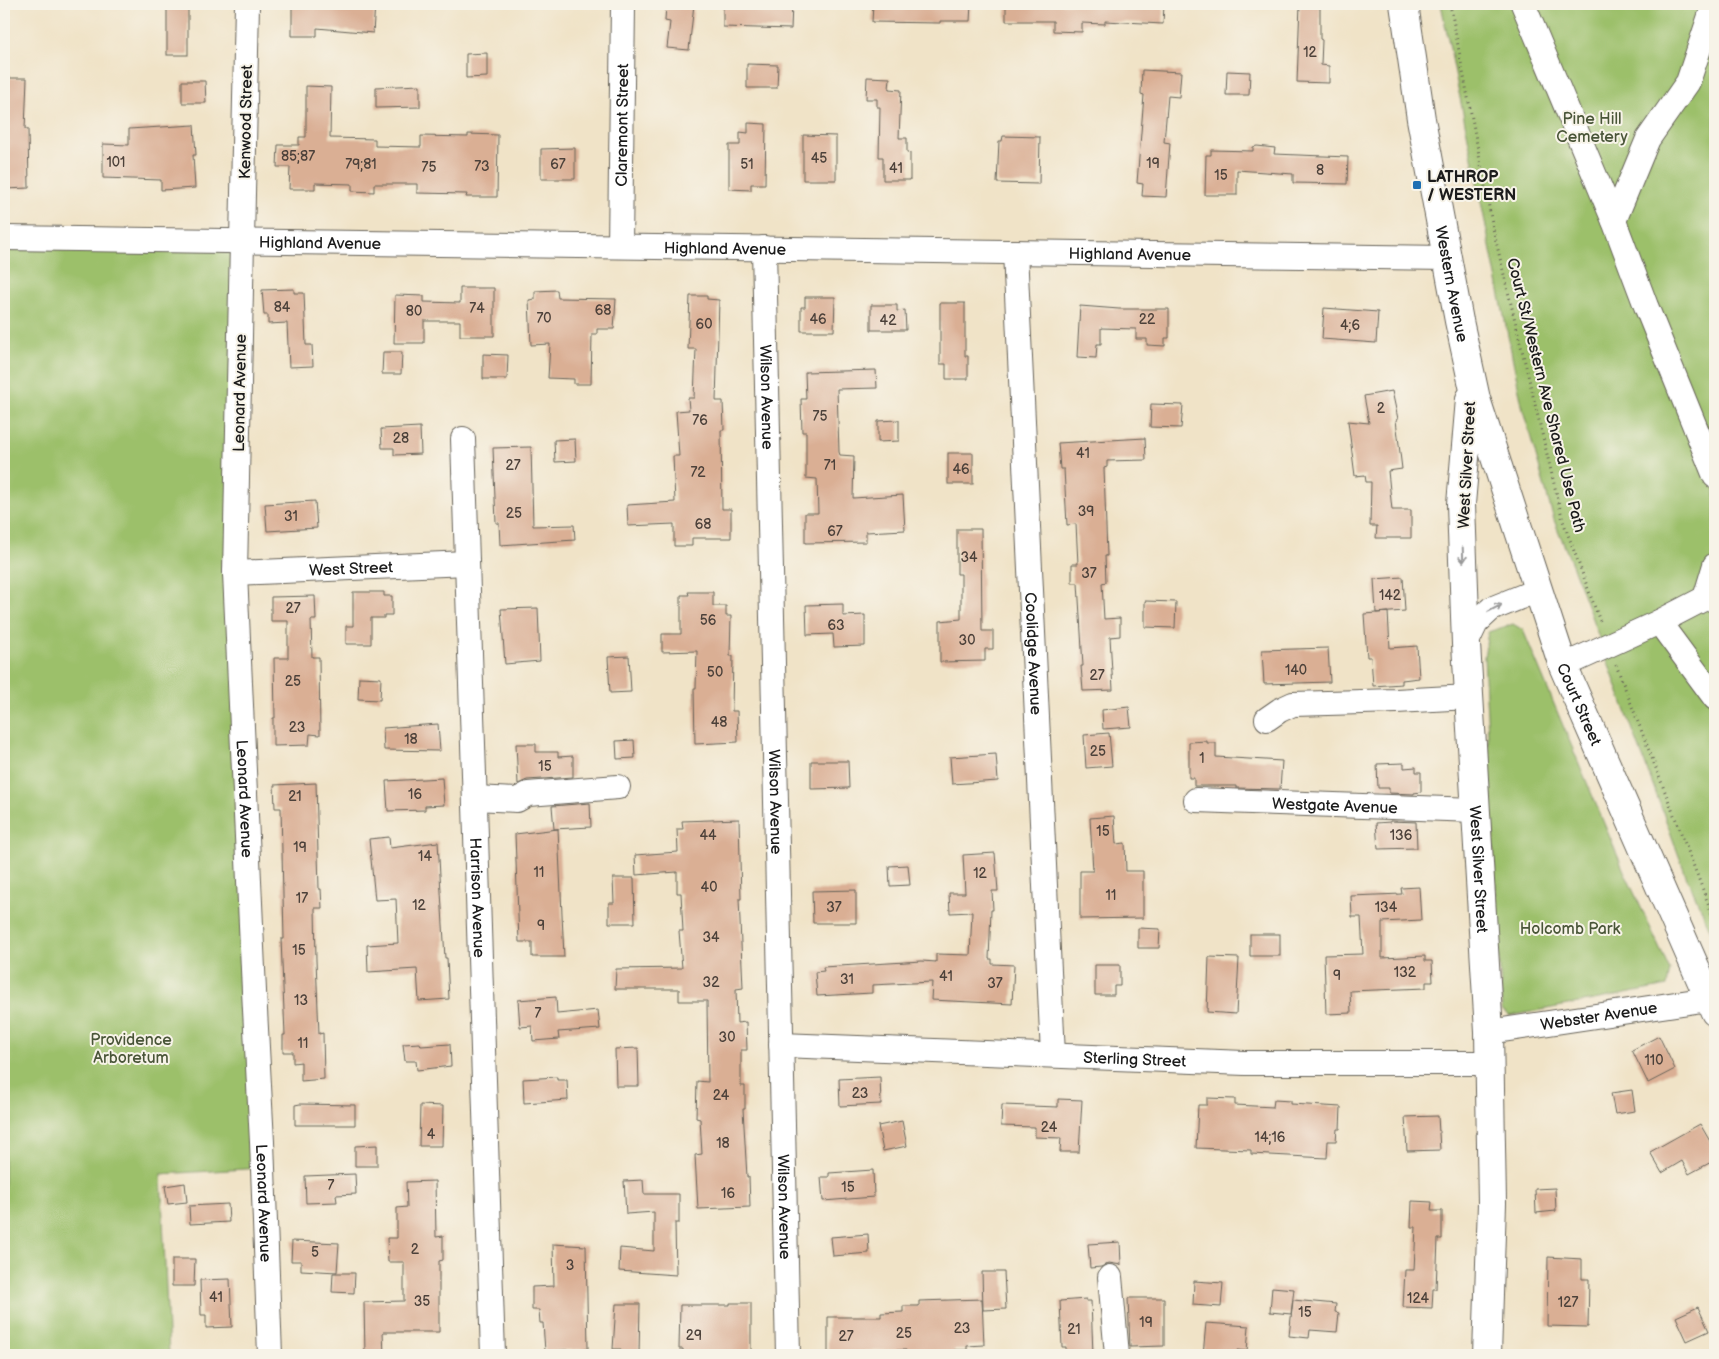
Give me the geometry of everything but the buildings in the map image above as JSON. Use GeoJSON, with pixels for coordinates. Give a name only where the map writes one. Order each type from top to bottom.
{"type":"FeatureCollection","features":[{"type":"Feature","properties":{"kind":"main road","name":"Western Avenue"},"geometry":{"type":"LineString","coordinates":[[1404,4],[1421,119],[1472,385]]}},
{"type":"Feature","properties":{"kind":"main road","name":"Court Street"},"geometry":{"type":"LineString","coordinates":[[1472,385],[1563,666],[1712,1006]]}},
{"type":"Feature","properties":{"kind":"main road","name":"West Silver Street"},"geometry":{"type":"LineString","coordinates":[[1472,385],[1461,504],[1466,644],[1489,1032],[1492,1203],[1487,1355]]}},
{"type":"Feature","properties":{"kind":"street","name":"Kenwood Street"},"geometry":{"type":"LineString","coordinates":[[242,241],[247,4]]}},
{"type":"Feature","properties":{"kind":"street","name":"Claremont Street"},"geometry":{"type":"LineString","coordinates":[[620,246],[623,4]]}},
{"type":"Feature","properties":{"kind":"street"},"geometry":{"type":"LineString","coordinates":[[1524,4],[1614,221],[1646,306],[1715,476]]}},
{"type":"Feature","properties":{"kind":"street"},"geometry":{"type":"LineString","coordinates":[[1614,221],[1648,139],[1688,82],[1714,4]]}},
{"type":"Feature","properties":{"kind":"street","name":"Highland Avenue"},"geometry":{"type":"LineString","coordinates":[[4,238],[1448,258]]}},
{"type":"Feature","properties":{"kind":"street","name":"Leonard Avenue"},"geometry":{"type":"LineString","coordinates":[[242,241],[235,572],[270,1355]]}},
{"type":"Feature","properties":{"kind":"street","name":"Wilson Avenue"},"geometry":{"type":"LineString","coordinates":[[764,248],[788,1355]]}},
{"type":"Feature","properties":{"kind":"street","name":"Coolidge Avenue"},"geometry":{"type":"LineString","coordinates":[[1015,252],[1053,1056]]}},
{"type":"Feature","properties":{"kind":"street","name":"Harrison Avenue"},"geometry":{"type":"LineString","coordinates":[[463,438],[493,1355]]}},
{"type":"Feature","properties":{"kind":"street","name":"West Street"},"geometry":{"type":"LineString","coordinates":[[235,572],[467,563]]}},
{"type":"Feature","properties":{"kind":"street"},"geometry":{"type":"LineString","coordinates":[[1563,666],[1659,622],[1710,596],[1715,565]]}},
{"type":"Feature","properties":{"kind":"street"},"geometry":{"type":"LineString","coordinates":[[1466,644],[1476,623],[1491,609],[1538,590]]}},
{"type":"Feature","properties":{"kind":"street"},"geometry":{"type":"LineString","coordinates":[[1659,622],[1715,698]]}},
{"type":"Feature","properties":{"kind":"street"},"geometry":{"type":"LineString","coordinates":[[1267,718],[1293,704],[1469,697]]}},
{"type":"Feature","properties":{"kind":"street"},"geometry":{"type":"LineString","coordinates":[[475,798],[517,800],[528,794],[618,787]]}},
{"type":"Feature","properties":{"kind":"street","name":"Westgate Avenue"},"geometry":{"type":"LineString","coordinates":[[1196,800],[1475,810]]}},
{"type":"Feature","properties":{"kind":"street","name":"Webster Avenue"},"geometry":{"type":"LineString","coordinates":[[1489,1032],[1712,1006]]}},
{"type":"Feature","properties":{"kind":"street","name":"Sterling Street"},"geometry":{"type":"LineString","coordinates":[[781,1045],[1245,1063],[1489,1062]]}},
{"type":"Feature","properties":{"kind":"street"},"geometry":{"type":"LineString","coordinates":[[1110,1277],[1117,1355]]}},
{"type":"Feature","properties":{"kind":"path","name":"Court St/Western Ave Shared Use Path"},"geometry":{"type":"LineString","coordinates":[[1450,4],[1494,233],[1563,521],[1631,709],[1715,921]]}},
{"type":"Feature","properties":{"kind":"green space","name":"Pine Hill Cemetery"},"geometry":{"type":"Polygon","coordinates":[[[1441,4],[1715,4],[1715,940],[1687,878],[1554,520],[1523,410],[1441,4]]]}},
{"type":"Feature","properties":{"kind":"green space","name":"Providence Arboretum"},"geometry":{"type":"Polygon","coordinates":[[[4,238],[243,241],[235,573],[263,1168],[161,1174],[169,1355],[4,1355],[4,238]]]}},
{"type":"Feature","properties":{"kind":"green space","name":"Holcomb Park"},"geometry":{"type":"Polygon","coordinates":[[[1513,624],[1523,630],[1624,871],[1670,970],[1667,986],[1510,1016],[1502,1010],[1484,657],[1488,632],[1513,624]]]}},
{"type":"Feature","properties":{"kind":"place","name":"LATHROP / WESTERN"},"geometry":{"type":"Point","coordinates":[1417,185]}}]}
